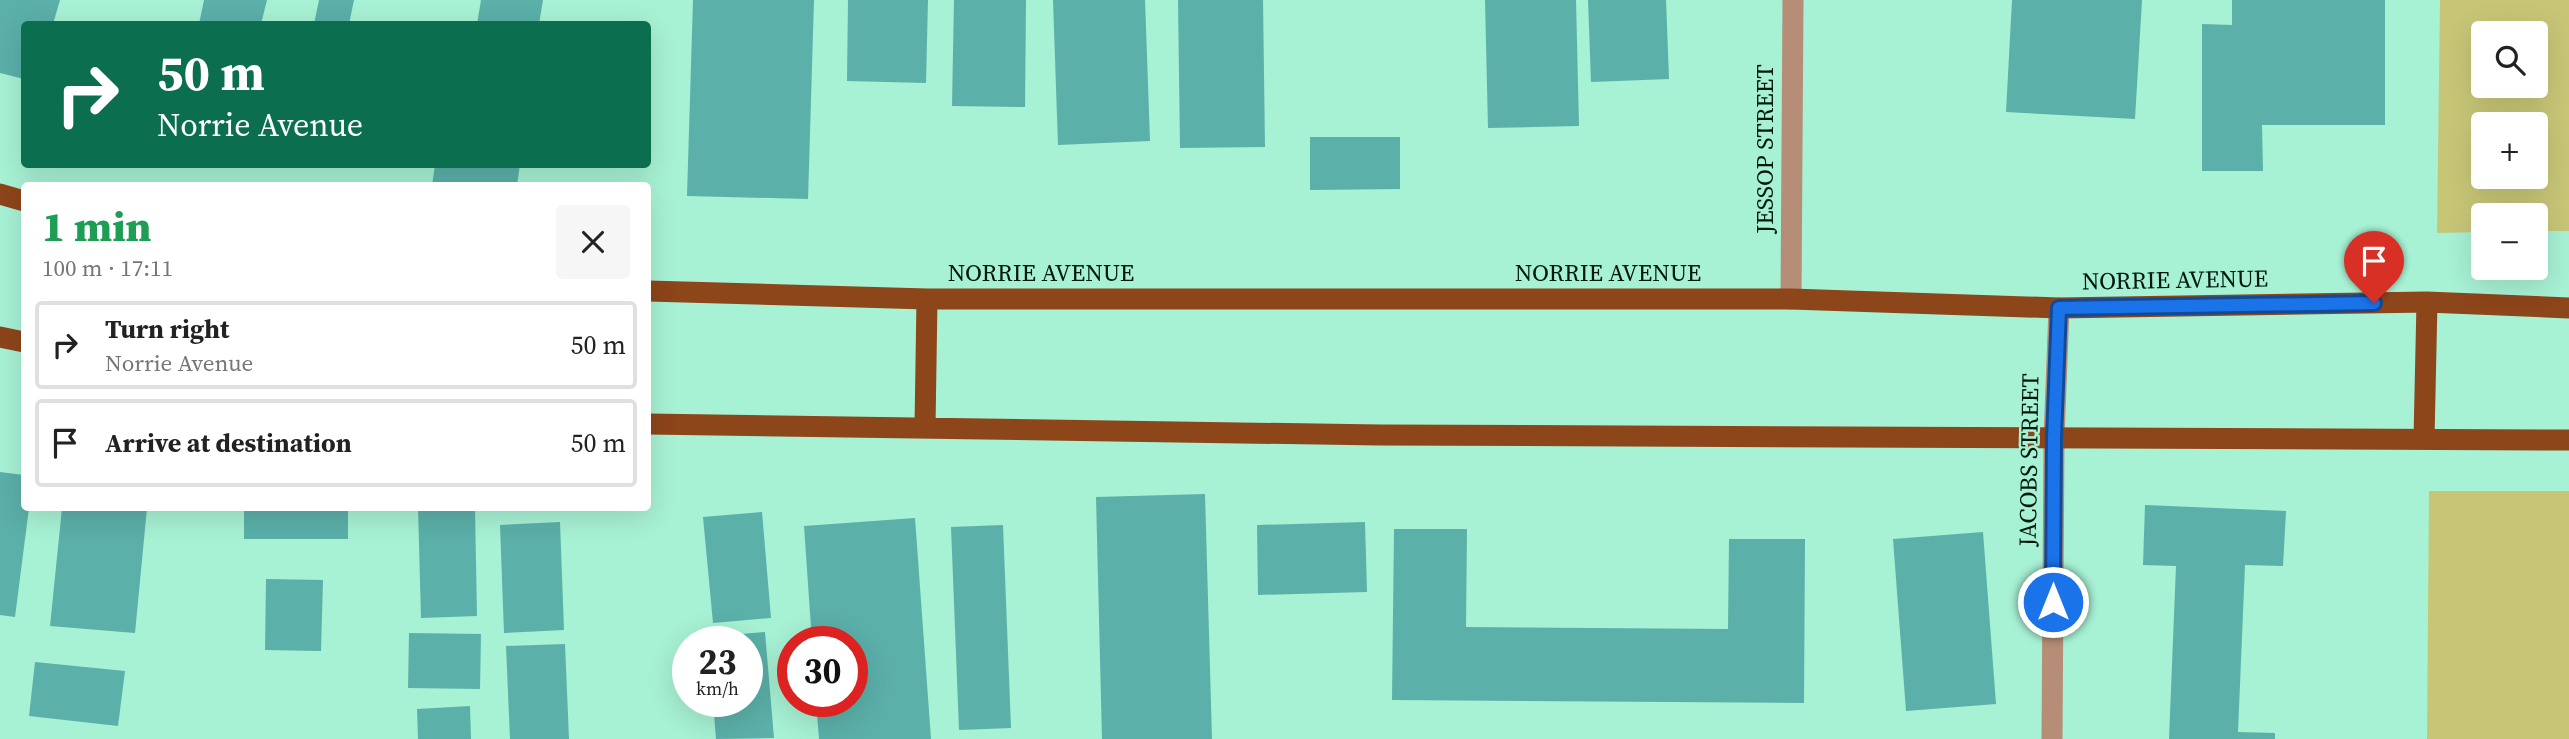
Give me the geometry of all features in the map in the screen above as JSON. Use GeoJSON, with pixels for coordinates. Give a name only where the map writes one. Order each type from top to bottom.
{"type":"FeatureCollection","features":[{"type":"Feature","properties":{"kind":"main road"},"geometry":{"type":"LineString","coordinates":[[0,194],[21,200]]}},
{"type":"Feature","properties":{"kind":"main road","name":"NORRIE AVENUE"},"geometry":{"type":"LineString","coordinates":[[651,291],[927,299],[1791,299],[2059,308],[2427,302],[2569,308]]}},
{"type":"Feature","properties":{"kind":"main road"},"geometry":{"type":"LineString","coordinates":[[925,427],[927,299]]}},
{"type":"Feature","properties":{"kind":"main road"},"geometry":{"type":"LineString","coordinates":[[2424,439],[2427,302]]}},
{"type":"Feature","properties":{"kind":"main road"},"geometry":{"type":"LineString","coordinates":[[0,337],[21,340]]}},
{"type":"Feature","properties":{"kind":"main road"},"geometry":{"type":"LineString","coordinates":[[651,424],[1380,435],[2569,440]]}},
{"type":"Feature","properties":{"kind":"street","name":"JESSOP STREET"},"geometry":{"type":"LineString","coordinates":[[1791,299],[1793,0]]}},
{"type":"Feature","properties":{"kind":"street","name":"JACOBS STREET"},"geometry":{"type":"LineString","coordinates":[[2053,739],[2054,438],[2059,308]]}},
{"type":"Feature","properties":{"kind":"shaded area"},"geometry":{"type":"Polygon","coordinates":[[[2440,0],[2569,0],[2569,231],[2548,231],[2548,203],[2471,203],[2471,232],[2437,233],[2440,0]]]}},
{"type":"Feature","properties":{"kind":"shaded area"},"geometry":{"type":"Polygon","coordinates":[[[2429,491],[2569,491],[2569,739],[2427,739],[2429,491]]]}},
{"type":"Feature","properties":{"kind":"building"},"geometry":{"type":"Polygon","coordinates":[[[0,0],[60,0],[54,21],[21,21],[21,78],[0,73],[0,0]]]}},
{"type":"Feature","properties":{"kind":"building"},"geometry":{"type":"Polygon","coordinates":[[[204,0],[267,0],[262,21],[200,21],[204,0]]]}},
{"type":"Feature","properties":{"kind":"building"},"geometry":{"type":"Polygon","coordinates":[[[319,0],[354,0],[350,21],[315,21],[319,0]]]}},
{"type":"Feature","properties":{"kind":"building"},"geometry":{"type":"Polygon","coordinates":[[[481,0],[543,0],[540,21],[478,21],[481,0]]]}},
{"type":"Feature","properties":{"kind":"building"},"geometry":{"type":"Polygon","coordinates":[[[693,0],[814,0],[808,199],[687,196],[693,0]]]}},
{"type":"Feature","properties":{"kind":"building"},"geometry":{"type":"Polygon","coordinates":[[[848,0],[928,0],[926,83],[847,81],[848,0]]]}},
{"type":"Feature","properties":{"kind":"building"},"geometry":{"type":"Polygon","coordinates":[[[954,0],[1026,0],[1025,107],[952,106],[954,0]]]}},
{"type":"Feature","properties":{"kind":"building"},"geometry":{"type":"Polygon","coordinates":[[[1053,0],[1145,0],[1150,141],[1058,145],[1053,0]]]}},
{"type":"Feature","properties":{"kind":"building"},"geometry":{"type":"Polygon","coordinates":[[[1178,0],[1263,0],[1265,147],[1180,148],[1178,0]]]}},
{"type":"Feature","properties":{"kind":"building"},"geometry":{"type":"Polygon","coordinates":[[[1485,0],[1576,0],[1579,126],[1488,128],[1485,0]]]}},
{"type":"Feature","properties":{"kind":"building"},"geometry":{"type":"Polygon","coordinates":[[[1588,0],[1666,0],[1669,79],[1591,82],[1588,0]]]}},
{"type":"Feature","properties":{"kind":"building"},"geometry":{"type":"Polygon","coordinates":[[[2012,0],[2142,0],[2135,119],[2006,112],[2012,0]]]}},
{"type":"Feature","properties":{"kind":"building"},"geometry":{"type":"Polygon","coordinates":[[[2232,0],[2385,0],[2385,125],[2262,125],[2263,171],[2202,171],[2202,24],[2232,25],[2232,0]]]}},
{"type":"Feature","properties":{"kind":"building"},"geometry":{"type":"Polygon","coordinates":[[[1310,137],[1400,137],[1400,189],[1310,190],[1310,137]]]}},
{"type":"Feature","properties":{"kind":"building"},"geometry":{"type":"Polygon","coordinates":[[[434,168],[519,168],[518,182],[433,182],[434,168]]]}},
{"type":"Feature","properties":{"kind":"building"},"geometry":{"type":"Polygon","coordinates":[[[0,472],[21,475],[21,511],[29,511],[15,617],[0,615],[0,472]]]}},
{"type":"Feature","properties":{"kind":"building"},"geometry":{"type":"Polygon","coordinates":[[[1205,494],[1212,739],[1102,739],[1096,497],[1205,494]]]}},
{"type":"Feature","properties":{"kind":"building"},"geometry":{"type":"Polygon","coordinates":[[[2145,505],[2286,511],[2283,566],[2245,565],[2238,732],[2275,733],[2275,739],[2169,739],[2176,566],[2143,565],[2145,505]]]}},
{"type":"Feature","properties":{"kind":"building"},"geometry":{"type":"Polygon","coordinates":[[[62,511],[147,511],[135,633],[50,626],[62,511]]]}},
{"type":"Feature","properties":{"kind":"building"},"geometry":{"type":"Polygon","coordinates":[[[244,511],[348,511],[348,539],[244,539],[244,511]]]}},
{"type":"Feature","properties":{"kind":"building"},"geometry":{"type":"Polygon","coordinates":[[[418,511],[475,511],[477,616],[421,618],[418,511]]]}},
{"type":"Feature","properties":{"kind":"building"},"geometry":{"type":"Polygon","coordinates":[[[762,512],[771,618],[713,623],[703,517],[762,512]]]}},
{"type":"Feature","properties":{"kind":"building"},"geometry":{"type":"Polygon","coordinates":[[[915,518],[931,739],[819,739],[817,717],[868,717],[868,626],[811,626],[804,526],[915,518]]]}},
{"type":"Feature","properties":{"kind":"building"},"geometry":{"type":"Polygon","coordinates":[[[560,522],[564,630],[504,633],[500,525],[560,522]]]}},
{"type":"Feature","properties":{"kind":"building"},"geometry":{"type":"Polygon","coordinates":[[[1365,522],[1367,592],[1258,595],[1257,525],[1365,522]]]}},
{"type":"Feature","properties":{"kind":"building"},"geometry":{"type":"Polygon","coordinates":[[[1003,525],[1011,728],[959,730],[951,527],[1003,525]]]}},
{"type":"Feature","properties":{"kind":"building"},"geometry":{"type":"Polygon","coordinates":[[[1394,529],[1467,529],[1466,627],[1728,629],[1729,539],[1805,539],[1804,703],[1392,700],[1394,529]]]}},
{"type":"Feature","properties":{"kind":"building"},"geometry":{"type":"Polygon","coordinates":[[[1983,532],[1996,704],[1906,711],[1893,539],[1983,532]]]}},
{"type":"Feature","properties":{"kind":"building"},"geometry":{"type":"Polygon","coordinates":[[[266,579],[323,580],[321,651],[265,650],[266,579]]]}},
{"type":"Feature","properties":{"kind":"building"},"geometry":{"type":"Polygon","coordinates":[[[763,632],[774,738],[716,739],[714,717],[763,717],[763,632]]]}},
{"type":"Feature","properties":{"kind":"building"},"geometry":{"type":"Polygon","coordinates":[[[409,633],[481,634],[480,689],[408,688],[409,633]]]}},
{"type":"Feature","properties":{"kind":"building"},"geometry":{"type":"Polygon","coordinates":[[[565,644],[569,739],[510,739],[506,646],[565,644]]]}},
{"type":"Feature","properties":{"kind":"building"},"geometry":{"type":"Polygon","coordinates":[[[35,662],[125,671],[118,726],[29,716],[35,662]]]}},
{"type":"Feature","properties":{"kind":"building"},"geometry":{"type":"Polygon","coordinates":[[[470,706],[471,739],[418,739],[417,709],[470,706]]]}},
{"type":"Feature","properties":{"kind":"route"},"geometry":{"type":"LineString","coordinates":[[2053,602],[2054,438],[2059,308],[2374,303]]}}]}
